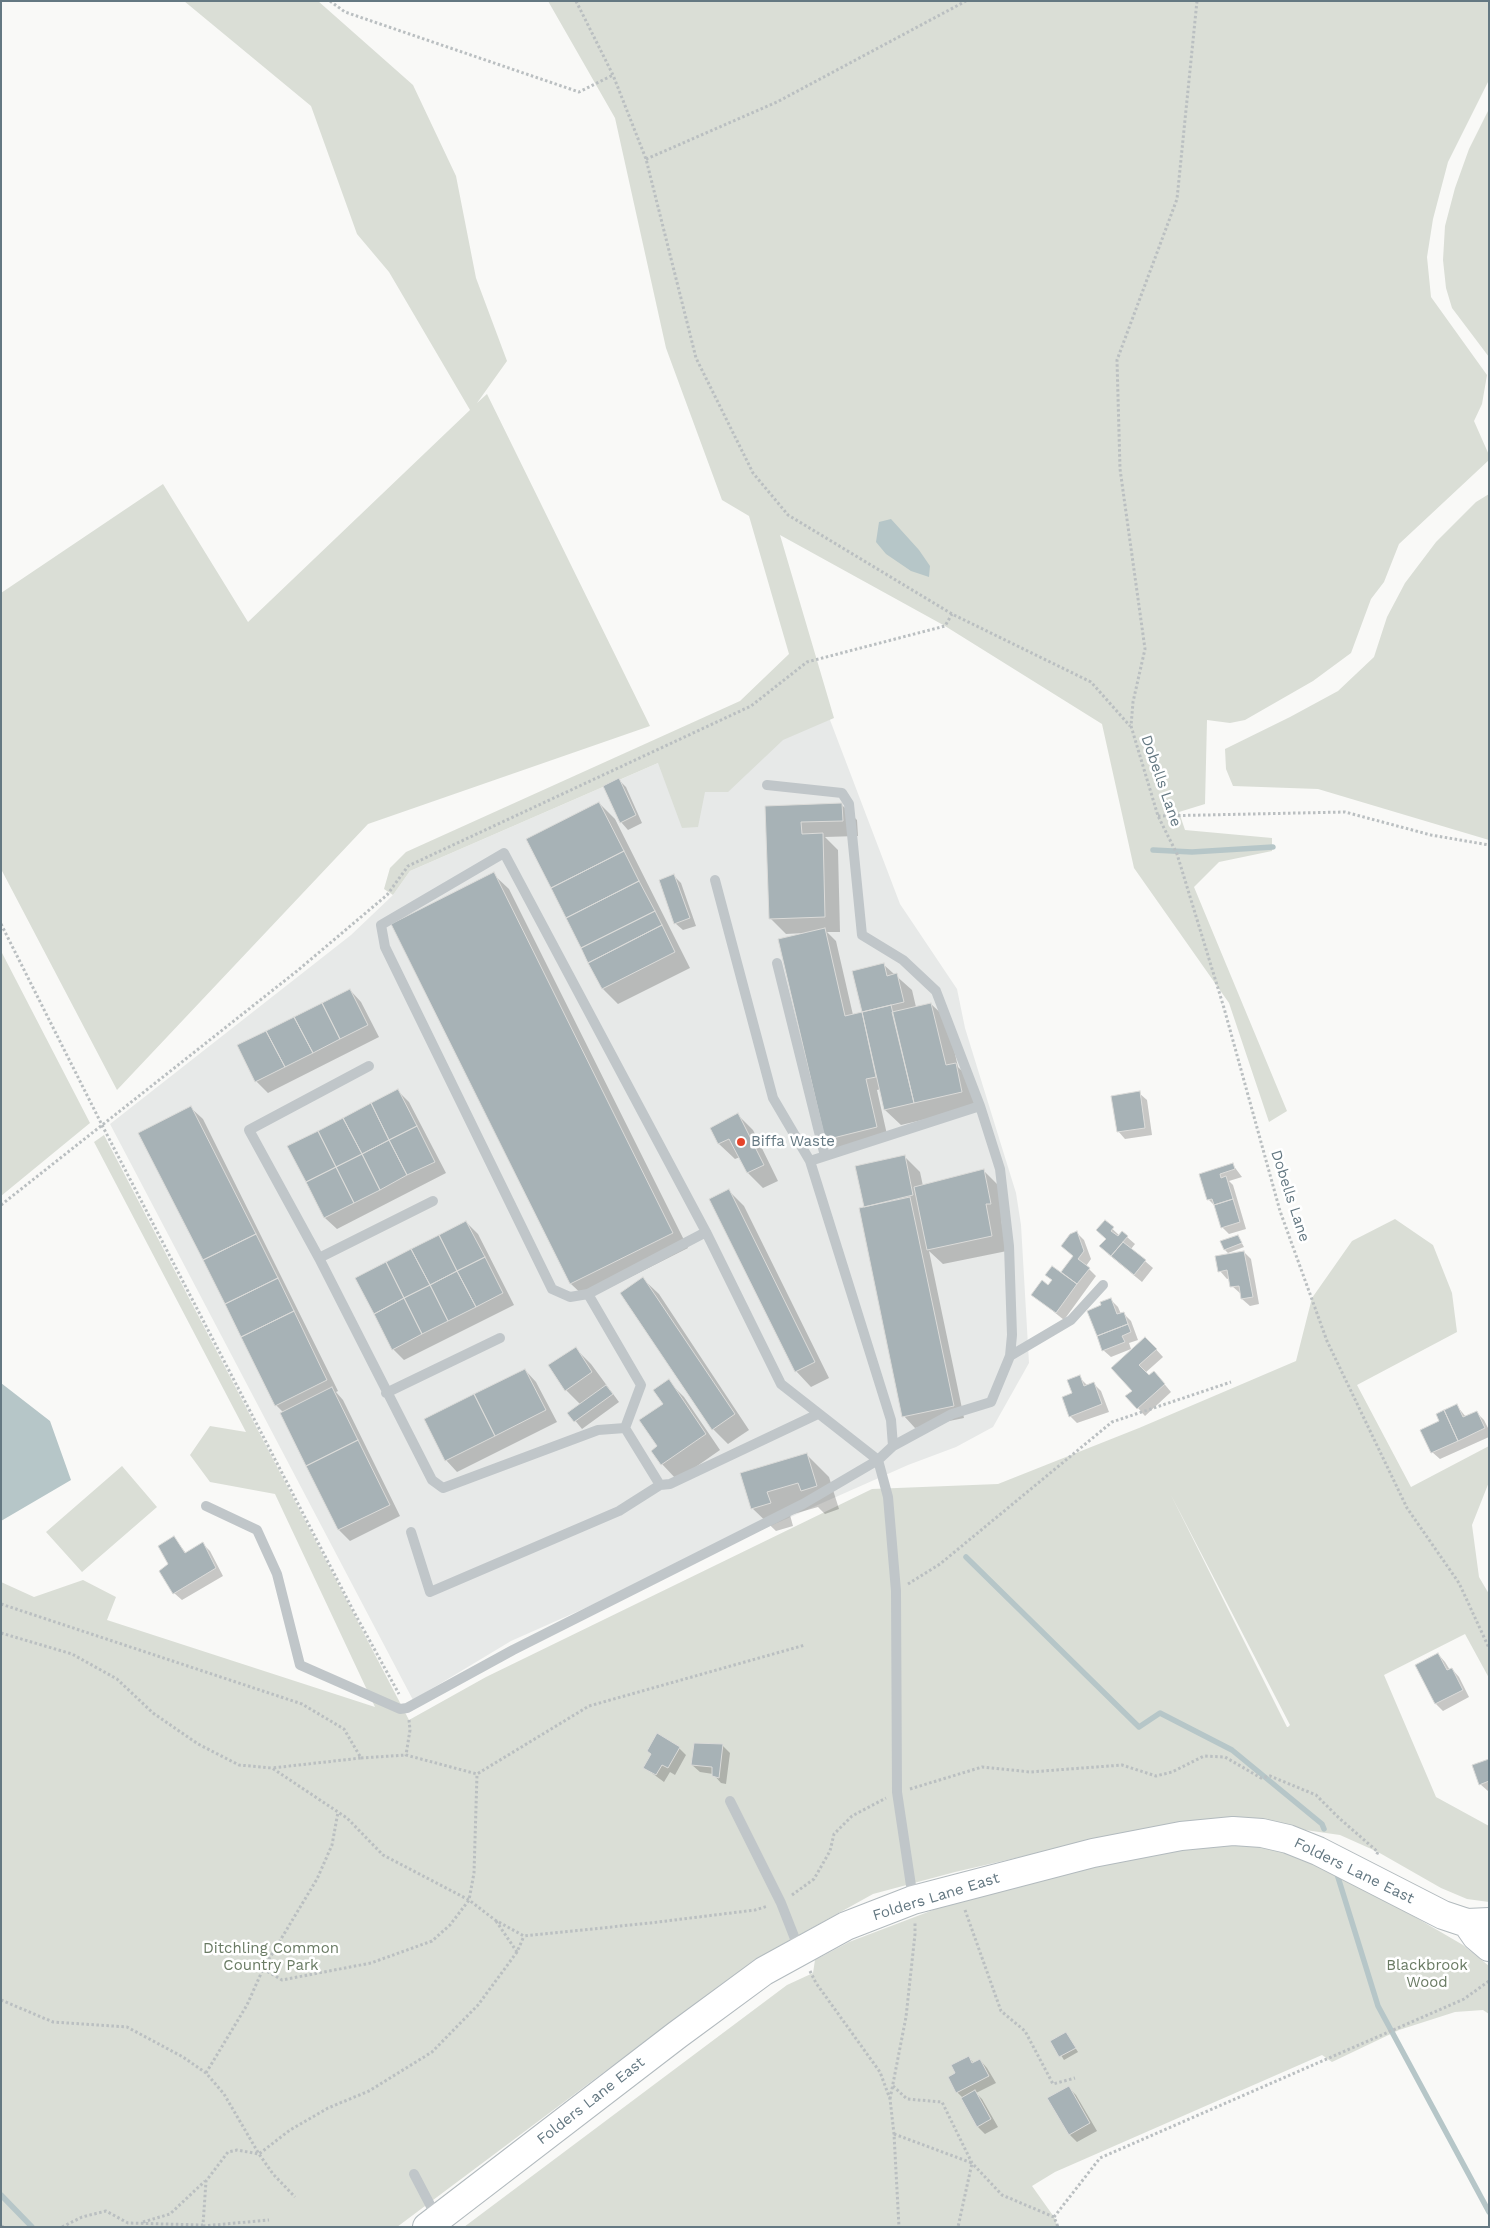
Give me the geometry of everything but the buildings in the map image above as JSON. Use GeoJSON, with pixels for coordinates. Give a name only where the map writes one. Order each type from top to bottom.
{"type":"FeatureCollection","features":[{"type":"Feature","properties":{"kind":"street","name":"Folders Lane East"},"geometry":{"type":"LineString","coordinates":[[432,2223],[724,1999],[764,1971],[799,1950],[855,1922],[913,1900],[1093,1853],[1181,1836],[1234,1830],[1262,1833],[1288,1839],[1318,1851],[1443,1915],[1478,1923]]}},
{"type":"Feature","properties":{"kind":"street"},"geometry":{"type":"LineString","coordinates":[[1478,1923],[1476,1936],[1489,1947]]}},
{"type":"Feature","properties":{"kind":"lane"},"geometry":{"type":"LineString","coordinates":[[206,1506],[257,1530],[277,1574],[300,1665],[400,1709],[407,1708],[513,1650],[803,1504],[878,1460],[893,1446],[952,1414],[991,1402],[1010,1356],[1012,1335],[1009,1246],[1000,1169],[980,1106],[936,991],[903,960],[862,935],[850,804],[842,793],[766,785]]}},
{"type":"Feature","properties":{"kind":"lane"},"geometry":{"type":"LineString","coordinates":[[706,1232],[588,1294],[570,1297],[552,1289],[385,947],[381,925],[504,853],[706,1232],[781,1384],[878,1460],[888,1498],[896,1591],[897,1792],[913,1900]]}},
{"type":"Feature","properties":{"kind":"lane"},"geometry":{"type":"LineString","coordinates":[[715,880],[773,1098],[810,1160],[890,1420],[893,1446]]}},
{"type":"Feature","properties":{"kind":"lane"},"geometry":{"type":"LineString","coordinates":[[777,963],[825,1156]]}},
{"type":"Feature","properties":{"kind":"lane"},"geometry":{"type":"LineString","coordinates":[[369,1066],[249,1130],[319,1258],[386,1393],[432,1480],[443,1488],[598,1430],[625,1428]]}},
{"type":"Feature","properties":{"kind":"lane"},"geometry":{"type":"LineString","coordinates":[[810,1160],[980,1106]]}},
{"type":"Feature","properties":{"kind":"lane"},"geometry":{"type":"LineString","coordinates":[[319,1258],[433,1201]]}},
{"type":"Feature","properties":{"kind":"lane"},"geometry":{"type":"LineString","coordinates":[[1010,1356],[1071,1320],[1103,1285]]}},
{"type":"Feature","properties":{"kind":"lane"},"geometry":{"type":"LineString","coordinates":[[588,1294],[641,1384],[625,1428]]}},
{"type":"Feature","properties":{"kind":"lane"},"geometry":{"type":"LineString","coordinates":[[386,1393],[500,1338]]}},
{"type":"Feature","properties":{"kind":"lane"},"geometry":{"type":"LineString","coordinates":[[410,1532],[430,1592],[619,1511],[660,1485],[670,1484],[818,1414]]}},
{"type":"Feature","properties":{"kind":"lane"},"geometry":{"type":"LineString","coordinates":[[625,1428],[660,1485]]}},
{"type":"Feature","properties":{"kind":"lane"},"geometry":{"type":"LineString","coordinates":[[730,1801],[781,1903],[799,1950]]}},
{"type":"Feature","properties":{"kind":"lane"},"geometry":{"type":"LineString","coordinates":[[414,2174],[432,2223]]}},
{"type":"Feature","properties":{"kind":"path"},"geometry":{"type":"LineString","coordinates":[[330,1],[345,12],[578,92],[613,75]]}},
{"type":"Feature","properties":{"kind":"path"},"geometry":{"type":"LineString","coordinates":[[576,1],[613,75],[646,159],[696,358],[753,473],[788,515],[952,614],[1092,682],[1130,726]]}},
{"type":"Feature","properties":{"kind":"path"},"geometry":{"type":"LineString","coordinates":[[646,159],[777,102],[966,1]]}},
{"type":"Feature","properties":{"kind":"path"},"geometry":{"type":"LineString","coordinates":[[1130,726],[1133,702],[1145,649],[1120,469],[1117,360],[1177,199],[1197,1]]}},
{"type":"Feature","properties":{"kind":"path"},"geometry":{"type":"LineString","coordinates":[[807,662],[945,626],[952,614]]}},
{"type":"Feature","properties":{"kind":"path","name":"Dobells Lane"},"geometry":{"type":"LineString","coordinates":[[1130,726],[1158,816],[1177,854],[1224,1008],[1280,1210],[1327,1341],[1407,1508],[1459,1583],[1489,1648]]}},
{"type":"Feature","properties":{"kind":"path"},"geometry":{"type":"LineString","coordinates":[[1158,816],[1345,812],[1431,835],[1489,844]]}},
{"type":"Feature","properties":{"kind":"path"},"geometry":{"type":"LineString","coordinates":[[1,924],[216,1346],[354,1612],[407,1708],[410,1730],[406,1756]]}},
{"type":"Feature","properties":{"kind":"path"},"geometry":{"type":"LineString","coordinates":[[896,1591],[940,1564],[1112,1422],[1231,1382]]}},
{"type":"Feature","properties":{"kind":"path"},"geometry":{"type":"LineString","coordinates":[[1,1604],[302,1704],[344,1729],[361,1758]]}},
{"type":"Feature","properties":{"kind":"path"},"geometry":{"type":"LineString","coordinates":[[1,1633],[72,1654],[117,1679],[153,1713],[198,1744],[239,1765],[272,1768],[361,1758],[406,1756],[477,1774],[589,1706],[806,1645]]}},
{"type":"Feature","properties":{"kind":"path"},"geometry":{"type":"LineString","coordinates":[[272,1768],[348,1818],[383,1855],[469,1900],[496,1920],[524,1936],[756,1910],[781,1903],[814,1880],[830,1852],[834,1834],[852,1816],[897,1792],[982,1767],[1030,1772],[1122,1765],[1156,1776],[1172,1772],[1204,1756],[1226,1757],[1261,1778],[1270,1776],[1316,1795],[1378,1852],[1367,1876]]}},
{"type":"Feature","properties":{"kind":"path"},"geometry":{"type":"LineString","coordinates":[[264,1969],[282,1980],[371,1963],[432,1942],[450,1925],[469,1900],[474,1873],[477,1774]]}},
{"type":"Feature","properties":{"kind":"path"},"geometry":{"type":"LineString","coordinates":[[206,2073],[247,2005],[264,1969],[317,1879],[332,1844],[338,1812]]}},
{"type":"Feature","properties":{"kind":"path"},"geometry":{"type":"LineString","coordinates":[[958,1888],[1001,2011],[1025,2031],[1053,2084],[1075,2078]]}},
{"type":"Feature","properties":{"kind":"path"},"geometry":{"type":"LineString","coordinates":[[890,2099],[906,2017],[914,1944],[913,1900]]}},
{"type":"Feature","properties":{"kind":"path"},"geometry":{"type":"LineString","coordinates":[[496,1920],[516,1952]]}},
{"type":"Feature","properties":{"kind":"path"},"geometry":{"type":"LineString","coordinates":[[141,2223],[170,2214],[206,2181],[228,2152],[237,2150],[259,2154],[290,2130],[328,2108],[369,2091],[432,2052],[478,2005],[516,1952],[524,1936]]}},
{"type":"Feature","properties":{"kind":"path"},"geometry":{"type":"LineString","coordinates":[[799,1950],[816,1983],[880,2072],[890,2099],[894,2134],[899,2227]]}},
{"type":"Feature","properties":{"kind":"path"},"geometry":{"type":"LineString","coordinates":[[1054,2217],[1100,2158],[1464,1999],[1489,1981]]}},
{"type":"Feature","properties":{"kind":"path"},"geometry":{"type":"LineString","coordinates":[[1,2000],[53,2022],[127,2027],[183,2057],[206,2073],[224,2094],[259,2154],[273,2174],[295,2197]]}},
{"type":"Feature","properties":{"kind":"path"},"geometry":{"type":"LineString","coordinates":[[893,2086],[907,2099],[942,2102],[972,2163],[1002,2195],[1054,2217],[1058,2227]]}},
{"type":"Feature","properties":{"kind":"path"},"geometry":{"type":"LineString","coordinates":[[894,2134],[972,2163]]}},
{"type":"Feature","properties":{"kind":"path"},"geometry":{"type":"LineString","coordinates":[[958,2227],[972,2163]]}},
{"type":"Feature","properties":{"kind":"path"},"geometry":{"type":"LineString","coordinates":[[203,2226],[206,2181]]}},
{"type":"Feature","properties":{"kind":"path"},"geometry":{"type":"LineString","coordinates":[[62,2227],[82,2217],[106,2211],[128,2223],[203,2226],[269,2220]]}},
{"type":"Feature","properties":{"kind":"path"},"geometry":{"type":"LineString","coordinates":[[1,2226],[6,2227]]}},
{"type":"Feature","properties":{"kind":"shaded area"},"geometry":{"type":"Polygon","coordinates":[[[891,519],[919,550],[930,566],[929,577],[911,571],[886,554],[876,542],[879,522],[891,519]]]}},
{"type":"Feature","properties":{"kind":"shaded area"},"geometry":{"type":"Polygon","coordinates":[[[811,670],[900,904],[957,989],[965,1028],[1016,1193],[1021,1225],[1029,1363],[993,1427],[956,1447],[908,1465],[511,1641],[413,1700],[110,1124],[351,935],[393,895],[410,871],[658,763],[811,670]]]}},
{"type":"Feature","properties":{"kind":"shaded area"},"geometry":{"type":"Polygon","coordinates":[[[1,1383],[50,1421],[71,1480],[1,1521],[1,1383]]]}},
{"type":"Feature","properties":{"kind":"green space"},"geometry":{"type":"Polygon","coordinates":[[[184,1],[318,1],[413,85],[456,176],[476,278],[507,361],[477,403],[487,394],[650,726],[368,824],[117,1090],[1,869],[1,593],[163,484],[248,622],[470,410],[389,272],[357,234],[311,106],[184,1]]]}},
{"type":"Feature","properties":{"kind":"green space"},"geometry":{"type":"Polygon","coordinates":[[[548,1],[1488,1],[1489,80],[1448,162],[1433,219],[1427,257],[1431,297],[1487,375],[1482,404],[1474,421],[1489,455],[1489,460],[1399,544],[1384,582],[1371,599],[1351,653],[1313,681],[1245,720],[1230,723],[1207,720],[1205,804],[1179,812],[1185,830],[1272,838],[1272,851],[1219,862],[1194,887],[1287,1111],[1269,1122],[1229,1003],[1134,868],[1102,724],[945,626],[780,535],[834,718],[783,740],[728,792],[705,792],[698,827],[682,828],[658,763],[410,871],[393,895],[384,889],[390,868],[406,852],[740,701],[789,654],[749,516],[722,500],[666,348],[615,118],[548,1]]]}},
{"type":"Feature","properties":{"kind":"green space"},"geometry":{"type":"Polygon","coordinates":[[[1489,109],[1489,357],[1452,308],[1446,288],[1443,260],[1445,226],[1455,188],[1469,149],[1489,109]]]}},
{"type":"Feature","properties":{"kind":"green space"},"geometry":{"type":"Polygon","coordinates":[[[1489,494],[1489,840],[1318,789],[1233,786],[1226,769],[1225,749],[1338,691],[1374,657],[1387,617],[1405,583],[1436,542],[1476,502],[1489,494]]]}},
{"type":"Feature","properties":{"kind":"green space"},"geometry":{"type":"Polygon","coordinates":[[[1,951],[90,1123],[1,1196],[1,951]]]}},
{"type":"Feature","properties":{"kind":"green space","name":"Ditchling Common Country Park"},"geometry":{"type":"Polygon","coordinates":[[[104,1135],[409,1720],[486,1677],[872,1489],[998,1484],[1139,1428],[1296,1361],[1312,1298],[1352,1241],[1395,1219],[1433,1245],[1452,1293],[1457,1332],[1357,1385],[1411,1487],[1489,1446],[1489,1482],[1472,1525],[1479,1577],[1489,1594],[1489,1678],[1465,1634],[1384,1675],[1436,1797],[1489,1826],[1489,1902],[1467,1899],[1441,1888],[1378,1852],[1340,1835],[1298,1829],[1107,1837],[955,1872],[873,1894],[772,1950],[723,1983],[397,2227],[1,2227],[1,1582],[34,1597],[83,1580],[116,1597],[107,1620],[375,1707],[275,1494],[210,1482],[190,1455],[210,1426],[246,1432],[94,1142],[104,1135]],[[1171,1495],[1287,1727],[1290,1725],[1171,1495]]]}},
{"type":"Feature","properties":{"kind":"green space"},"geometry":{"type":"Polygon","coordinates":[[[122,1466],[157,1507],[82,1572],[46,1532],[122,1466]]]}},
{"type":"Feature","properties":{"kind":"green space","name":"Blackbrook Wood"},"geometry":{"type":"Polygon","coordinates":[[[1258,1840],[1348,1878],[1463,1945],[1489,1966],[1489,2014],[1483,2010],[1455,2012],[1399,2030],[1332,2062],[1322,2055],[1055,2172],[1032,2186],[1054,2217],[1058,2227],[464,2227],[787,1985],[813,1973],[815,1960],[849,1942],[941,1907],[1086,1868],[1181,1845],[1258,1840]]]}},
{"type":"Feature","properties":{"kind":"waterway"},"geometry":{"type":"LineString","coordinates":[[1153,850],[1192,852],[1273,847]]}},
{"type":"Feature","properties":{"kind":"waterway"},"geometry":{"type":"LineString","coordinates":[[966,1557],[1139,1727],[1160,1713],[1232,1750],[1322,1824],[1324,1829]]}},
{"type":"Feature","properties":{"kind":"waterway"},"geometry":{"type":"LineString","coordinates":[[1337,1874],[1378,2006],[1489,2212]]}},
{"type":"Feature","properties":{"kind":"waterway"},"geometry":{"type":"LineString","coordinates":[[1,2195],[32,2227]]}},
{"type":"Feature","properties":{"kind":"place","name":"Biffa Waste"},"geometry":{"type":"Point","coordinates":[741,1142]}}]}
